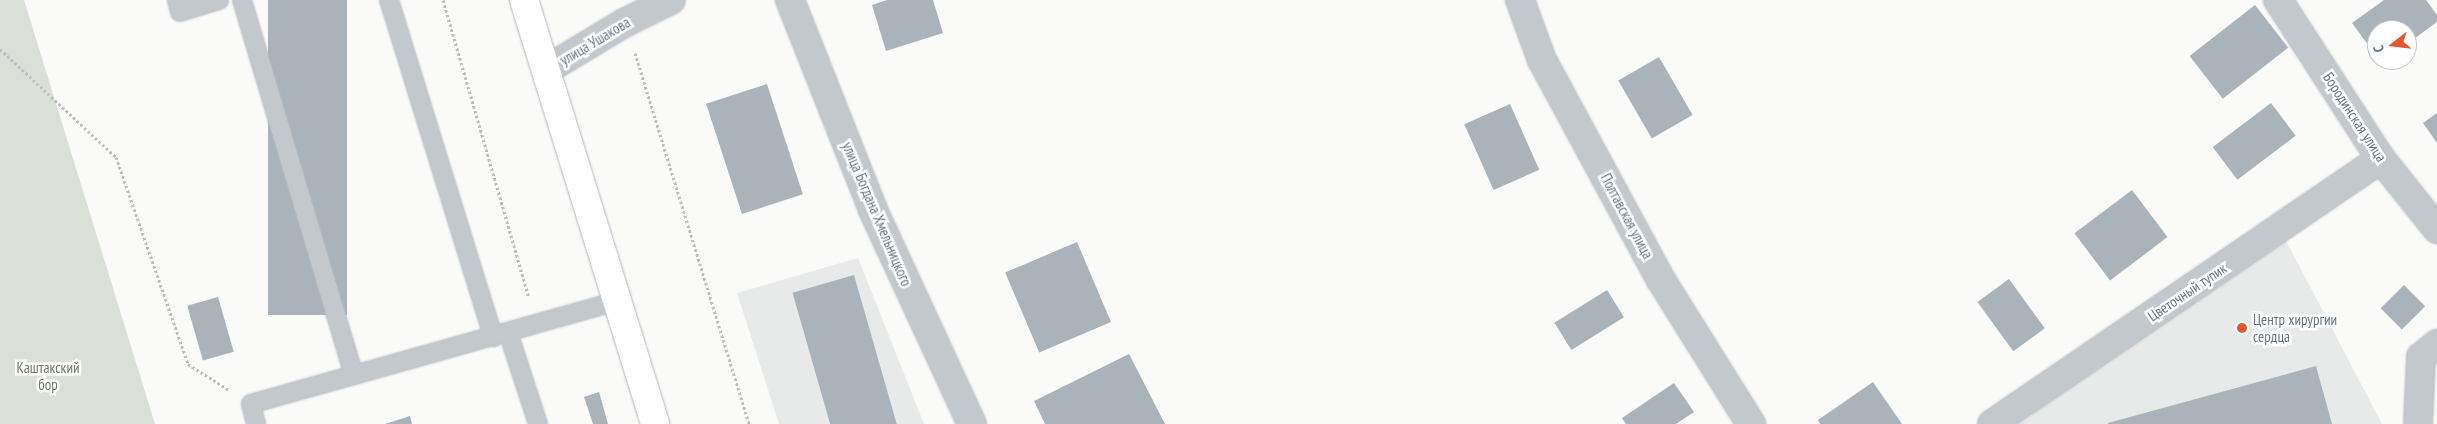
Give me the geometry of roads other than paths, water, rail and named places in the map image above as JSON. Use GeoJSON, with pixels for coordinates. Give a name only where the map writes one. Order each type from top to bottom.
{"type":"FeatureCollection","features":[{"type":"Feature","properties":{"kind":"main road"},"geometry":{"type":"LineString","coordinates":[[524,0],[655,424]]}},
{"type":"Feature","properties":{"kind":"street","name":"улица Ушакова"},"geometry":{"type":"LineString","coordinates":[[546,70],[626,22],[671,0]]}},
{"type":"Feature","properties":{"kind":"street","name":"улица Богдана Хмельницкого"},"geometry":{"type":"LineString","coordinates":[[790,0],[873,210],[972,424]]}},
{"type":"Feature","properties":{"kind":"street","name":"Полтавская улица"},"geometry":{"type":"LineString","coordinates":[[1520,0],[1542,60],[1661,280],[1751,424]]}},
{"type":"Feature","properties":{"kind":"street","name":"Бородинская улица"},"geometry":{"type":"LineString","coordinates":[[2278,0],[2381,159],[2437,230]]}},
{"type":"Feature","properties":{"kind":"street","name":"Цветочный тупик"},"geometry":{"type":"LineString","coordinates":[[1992,424],[2381,159]]}},
{"type":"Feature","properties":{"kind":"street"},"geometry":{"type":"LineString","coordinates":[[2418,424],[2421,358],[2437,344]]}},
{"type":"Feature","properties":{"kind":"lane"},"geometry":{"type":"LineString","coordinates":[[176,0],[180,12],[219,0]]}},
{"type":"Feature","properties":{"kind":"lane"},"geometry":{"type":"LineString","coordinates":[[242,0],[354,375]]}},
{"type":"Feature","properties":{"kind":"lane"},"geometry":{"type":"LineString","coordinates":[[389,0],[500,335],[538,424]]}},
{"type":"Feature","properties":{"kind":"lane"},"geometry":{"type":"LineString","coordinates":[[256,424],[251,404],[617,301]]}},
{"type":"Feature","properties":{"kind":"place","name":"Центр хирургии сердца"},"geometry":{"type":"Point","coordinates":[2242,328]}},
{"type":"Feature","properties":{"kind":"park label","name":"Каштакский бор"},"geometry":{"type":"Point","coordinates":[48,376]}}]}
